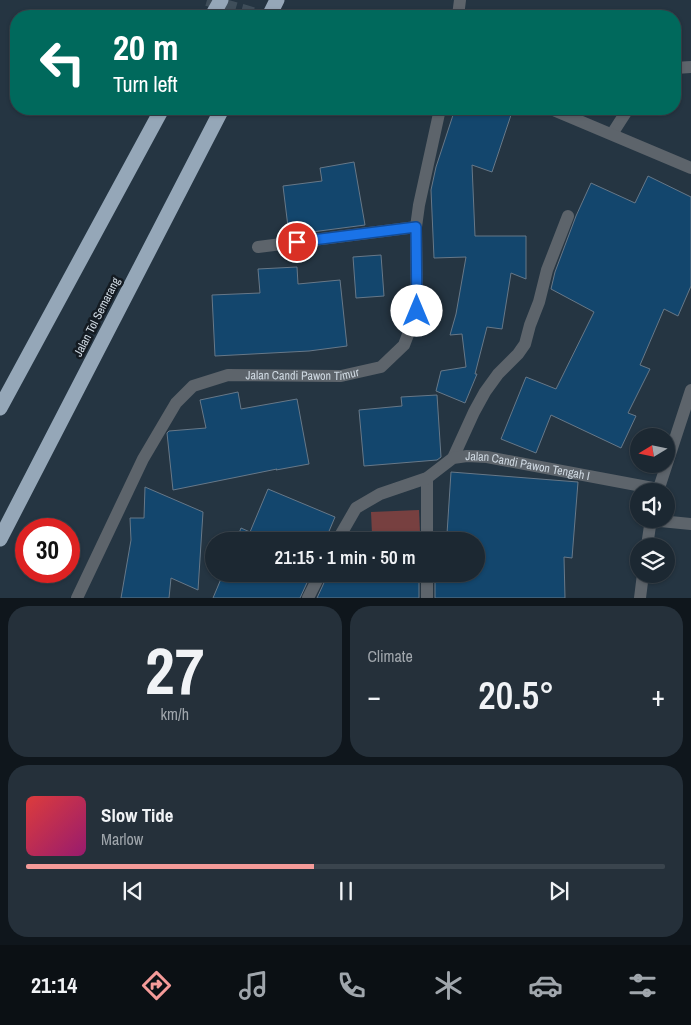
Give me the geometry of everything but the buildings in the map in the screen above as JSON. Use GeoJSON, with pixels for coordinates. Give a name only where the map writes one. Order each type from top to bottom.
{"type":"FeatureCollection","features":[{"type":"Feature","properties":{"kind":"highway"},"geometry":{"type":"LineString","coordinates":[[0,408],[159,115]]}},
{"type":"Feature","properties":{"kind":"highway","name":"Jalan Tol Semarang"},"geometry":{"type":"LineString","coordinates":[[0,539],[219,115]]}},
{"type":"Feature","properties":{"kind":"street","name":"Jalan Candi Pawon Timur"},"geometry":{"type":"LineString","coordinates":[[77,598],[143,459],[176,403],[193,386],[228,374],[341,376],[381,367],[404,345],[417,311],[416,227],[439,115]]}},
{"type":"Feature","properties":{"kind":"street"},"geometry":{"type":"LineString","coordinates":[[566,115],[691,168]]}},
{"type":"Feature","properties":{"kind":"street"},"geometry":{"type":"LineString","coordinates":[[612,134],[624,115]]}},
{"type":"Feature","properties":{"kind":"street"},"geometry":{"type":"LineString","coordinates":[[453,458],[485,392],[498,374],[525,344],[547,270],[568,216]]}},
{"type":"Feature","properties":{"kind":"street"},"geometry":{"type":"LineString","coordinates":[[258,247],[416,227]]}},
{"type":"Feature","properties":{"kind":"street","name":"Jalan Candi Pawon Tengah I"},"geometry":{"type":"LineString","coordinates":[[660,483],[691,390]]}},
{"type":"Feature","properties":{"kind":"street","name":"Jalan Candi Pawon Tengah I"},"geometry":{"type":"LineString","coordinates":[[342,532],[356,508],[380,494],[427,478],[453,458],[467,456],[487,457],[630,485]]}},
{"type":"Feature","properties":{"kind":"street"},"geometry":{"type":"LineString","coordinates":[[427,478],[427,532]]}},
{"type":"Feature","properties":{"kind":"street"},"geometry":{"type":"LineString","coordinates":[[675,522],[691,524]]}},
{"type":"Feature","properties":{"kind":"street"},"geometry":{"type":"LineString","coordinates":[[308,598],[316,582]]}},
{"type":"Feature","properties":{"kind":"street"},"geometry":{"type":"LineString","coordinates":[[427,582],[427,598]]}},
{"type":"Feature","properties":{"kind":"street"},"geometry":{"type":"LineString","coordinates":[[640,598],[642,583]]}},
{"type":"Feature","properties":{"kind":"shaded area"},"geometry":{"type":"Polygon","coordinates":[[[419,510],[420,532],[372,532],[371,512],[419,510]]]}},
{"type":"Feature","properties":{"kind":"tunnel"},"geometry":{"type":"LineString","coordinates":[[207,0],[242,10]]}},
{"type":"Feature","properties":{"kind":"route"},"geometry":{"type":"LineString","coordinates":[[297,242],[416,227],[417,311]]}}]}
